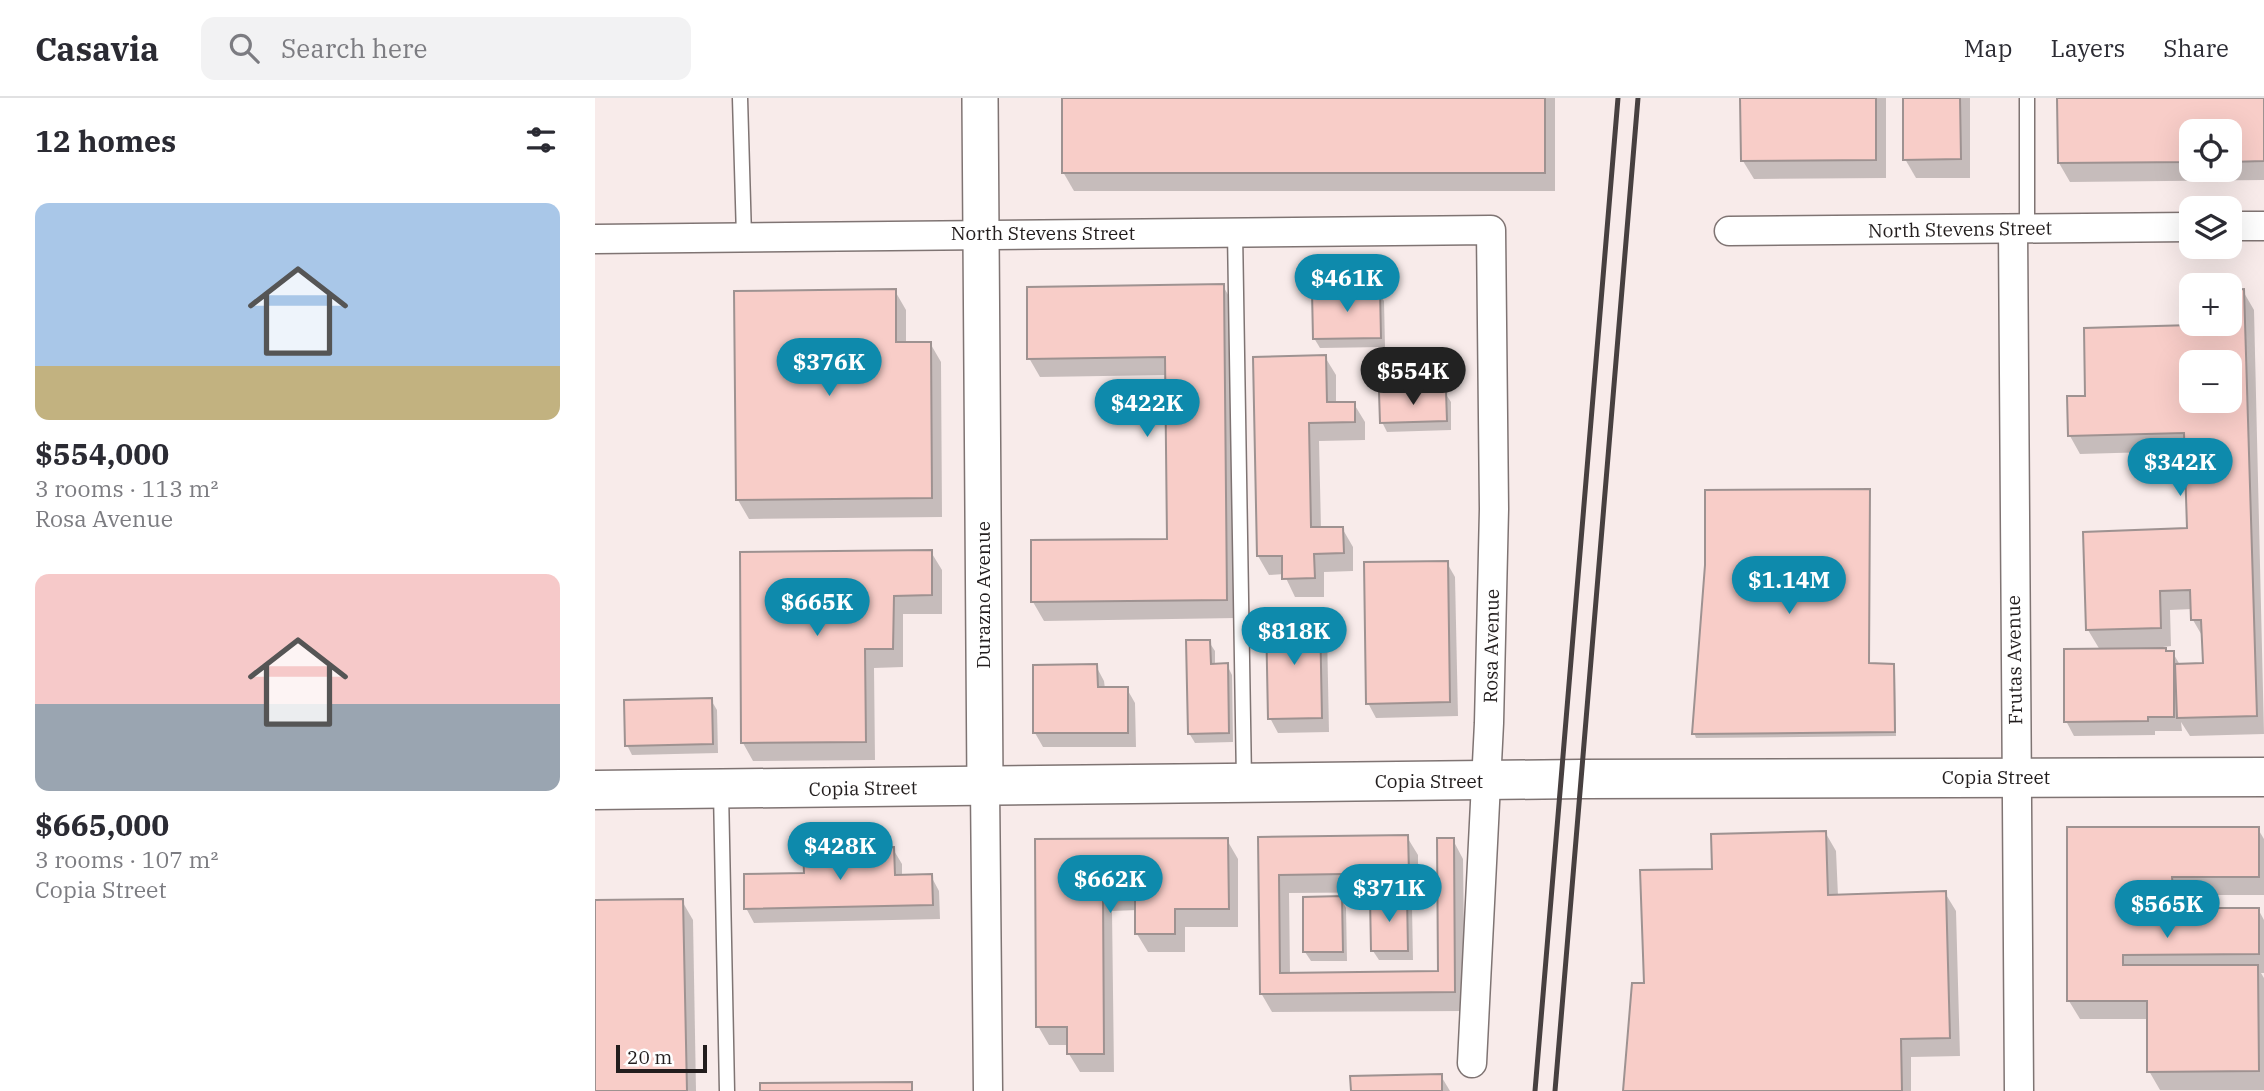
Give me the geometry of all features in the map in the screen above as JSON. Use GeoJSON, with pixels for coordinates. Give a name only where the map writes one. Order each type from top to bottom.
{"type":"FeatureCollection","features":[{"type":"Feature","properties":{"kind":"main road","name":"Copia Street"},"geometry":{"type":"LineString","coordinates":[[595,790],[2264,776]]}},
{"type":"Feature","properties":{"kind":"street","name":"Durazno Avenue"},"geometry":{"type":"LineString","coordinates":[[980,98],[988,1091]]}},
{"type":"Feature","properties":{"kind":"street"},"geometry":{"type":"LineString","coordinates":[[2242,226],[2264,226]]}},
{"type":"Feature","properties":{"kind":"street","name":"North Stevens Street"},"geometry":{"type":"LineString","coordinates":[[1729,231],[2179,227]]}},
{"type":"Feature","properties":{"kind":"street","name":"Frutas Avenue"},"geometry":{"type":"LineString","coordinates":[[2019,1091],[2015,777],[2020,229]]}},
{"type":"Feature","properties":{"kind":"street","name":"North Stevens Street"},"geometry":{"type":"LineString","coordinates":[[595,239],[1491,230]]}},
{"type":"Feature","properties":{"kind":"street","name":"Rosa Avenue"},"geometry":{"type":"LineString","coordinates":[[1472,1063],[1486,781],[1494,509],[1491,230]]}},
{"type":"Feature","properties":{"kind":"lane"},"geometry":{"type":"LineString","coordinates":[[740,98],[744,236]]}},
{"type":"Feature","properties":{"kind":"lane"},"geometry":{"type":"LineString","coordinates":[[2020,229],[2027,98]]}},
{"type":"Feature","properties":{"kind":"lane"},"geometry":{"type":"LineString","coordinates":[[1235,232],[1244,783]]}},
{"type":"Feature","properties":{"kind":"lane"},"geometry":{"type":"LineString","coordinates":[[721,790],[727,1091]]}},
{"type":"Feature","properties":{"kind":"building"},"geometry":{"type":"Polygon","coordinates":[[[1062,98],[1545,98],[1545,173],[1062,173],[1062,98]]]}},
{"type":"Feature","properties":{"kind":"building"},"geometry":{"type":"Polygon","coordinates":[[[1740,98],[1876,98],[1876,160],[1741,161],[1740,98]]]}},
{"type":"Feature","properties":{"kind":"building"},"geometry":{"type":"Polygon","coordinates":[[[1903,98],[1960,98],[1961,159],[1903,160],[1903,98]]]}},
{"type":"Feature","properties":{"kind":"building"},"geometry":{"type":"Polygon","coordinates":[[[2057,98],[2264,98],[2264,161],[2242,162],[2242,119],[2179,119],[2179,162],[2058,163],[2057,98]]]}},
{"type":"Feature","properties":{"kind":"building"},"geometry":{"type":"Polygon","coordinates":[[[1224,284],[1227,600],[1031,602],[1031,540],[1167,539],[1165,357],[1027,359],[1027,287],[1224,284]]]}},
{"type":"Feature","properties":{"kind":"building"},"geometry":{"type":"Polygon","coordinates":[[[896,289],[896,342],[931,342],[932,498],[736,500],[734,291],[896,289]]]}},
{"type":"Feature","properties":{"kind":"building"},"geometry":{"type":"Polygon","coordinates":[[[2244,289],[2257,716],[2177,718],[2175,664],[2203,663],[2201,620],[2191,620],[2190,590],[2160,591],[2161,628],[2086,630],[2083,532],[2187,528],[2184,433],[2068,436],[2067,396],[2085,396],[2084,328],[2179,325],[2179,336],[2242,336],[2244,289]]]}},
{"type":"Feature","properties":{"kind":"building"},"geometry":{"type":"Polygon","coordinates":[[[1380,290],[1381,338],[1313,339],[1312,291],[1380,290]]]}},
{"type":"Feature","properties":{"kind":"building"},"geometry":{"type":"Polygon","coordinates":[[[1326,355],[1327,402],[1355,402],[1355,422],[1309,423],[1311,527],[1343,527],[1344,553],[1314,554],[1315,578],[1282,579],[1282,556],[1257,556],[1253,357],[1326,355]]]}},
{"type":"Feature","properties":{"kind":"building"},"geometry":{"type":"Polygon","coordinates":[[[1446,391],[1447,421],[1380,423],[1379,392],[1446,391]]]}},
{"type":"Feature","properties":{"kind":"building"},"geometry":{"type":"Polygon","coordinates":[[[1870,489],[1869,663],[1894,664],[1895,732],[1692,734],[1705,565],[1705,490],[1870,489]]]}},
{"type":"Feature","properties":{"kind":"building"},"geometry":{"type":"Polygon","coordinates":[[[932,550],[932,595],[894,596],[893,649],[865,649],[866,742],[741,743],[740,552],[932,550]]]}},
{"type":"Feature","properties":{"kind":"building"},"geometry":{"type":"Polygon","coordinates":[[[1448,561],[1450,702],[1366,704],[1364,562],[1448,561]]]}},
{"type":"Feature","properties":{"kind":"building"},"geometry":{"type":"Polygon","coordinates":[[[1266,616],[1320,616],[1322,718],[1268,719],[1266,616]]]}},
{"type":"Feature","properties":{"kind":"building"},"geometry":{"type":"Polygon","coordinates":[[[1186,640],[1210,640],[1211,664],[1228,663],[1229,733],[1188,734],[1186,640]]]}},
{"type":"Feature","properties":{"kind":"building"},"geometry":{"type":"Polygon","coordinates":[[[2166,648],[2166,651],[2174,651],[2174,717],[2148,717],[2148,721],[2064,722],[2064,649],[2166,648]]]}},
{"type":"Feature","properties":{"kind":"building"},"geometry":{"type":"Polygon","coordinates":[[[1097,664],[1098,687],[1128,687],[1128,733],[1033,733],[1033,665],[1097,664]]]}},
{"type":"Feature","properties":{"kind":"building"},"geometry":{"type":"Polygon","coordinates":[[[712,698],[713,744],[625,746],[624,700],[712,698]]]}},
{"type":"Feature","properties":{"kind":"building"},"geometry":{"type":"Polygon","coordinates":[[[2067,827],[2259,827],[2259,877],[2172,877],[2173,889],[2135,889],[2135,901],[2173,901],[2173,908],[2259,908],[2259,954],[2123,955],[2123,965],[2258,965],[2259,1071],[2147,1072],[2147,1001],[2067,1001],[2067,827]]]}},
{"type":"Feature","properties":{"kind":"building"},"geometry":{"type":"Polygon","coordinates":[[[1826,831],[1828,895],[1946,891],[1950,1038],[1901,1039],[1902,1091],[1623,1091],[1632,983],[1644,983],[1640,870],[1712,869],[1711,834],[1826,831]]]}},
{"type":"Feature","properties":{"kind":"building"},"geometry":{"type":"Polygon","coordinates":[[[1408,835],[1409,873],[1279,875],[1280,973],[1438,971],[1437,838],[1454,838],[1455,992],[1260,994],[1258,837],[1408,835]]]}},
{"type":"Feature","properties":{"kind":"building"},"geometry":{"type":"Polygon","coordinates":[[[1228,838],[1229,909],[1175,909],[1175,934],[1135,934],[1135,892],[1103,892],[1104,1054],[1067,1054],[1067,1027],[1036,1027],[1035,839],[1228,838]]]}},
{"type":"Feature","properties":{"kind":"building"},"geometry":{"type":"Polygon","coordinates":[[[894,847],[895,875],[932,874],[933,905],[744,909],[744,874],[804,873],[803,849],[894,847]]]}},
{"type":"Feature","properties":{"kind":"building"},"geometry":{"type":"Polygon","coordinates":[[[1342,896],[1343,952],[1303,952],[1303,897],[1342,896]]]}},
{"type":"Feature","properties":{"kind":"building"},"geometry":{"type":"Polygon","coordinates":[[[1407,896],[1408,951],[1371,951],[1370,897],[1407,896]]]}},
{"type":"Feature","properties":{"kind":"building"},"geometry":{"type":"Polygon","coordinates":[[[683,899],[687,1091],[595,1091],[595,900],[683,899]]]}},
{"type":"Feature","properties":{"kind":"building"},"geometry":{"type":"Polygon","coordinates":[[[1442,1074],[1442,1091],[1351,1091],[1350,1076],[1442,1074]]]}},
{"type":"Feature","properties":{"kind":"building"},"geometry":{"type":"Polygon","coordinates":[[[912,1082],[912,1091],[760,1091],[760,1083],[912,1082]]]}},
{"type":"Feature","properties":{"kind":"railway"},"geometry":{"type":"LineString","coordinates":[[1535,1091],[1618,98]]}},
{"type":"Feature","properties":{"kind":"railway"},"geometry":{"type":"LineString","coordinates":[[1555,1091],[1638,98]]}}]}
